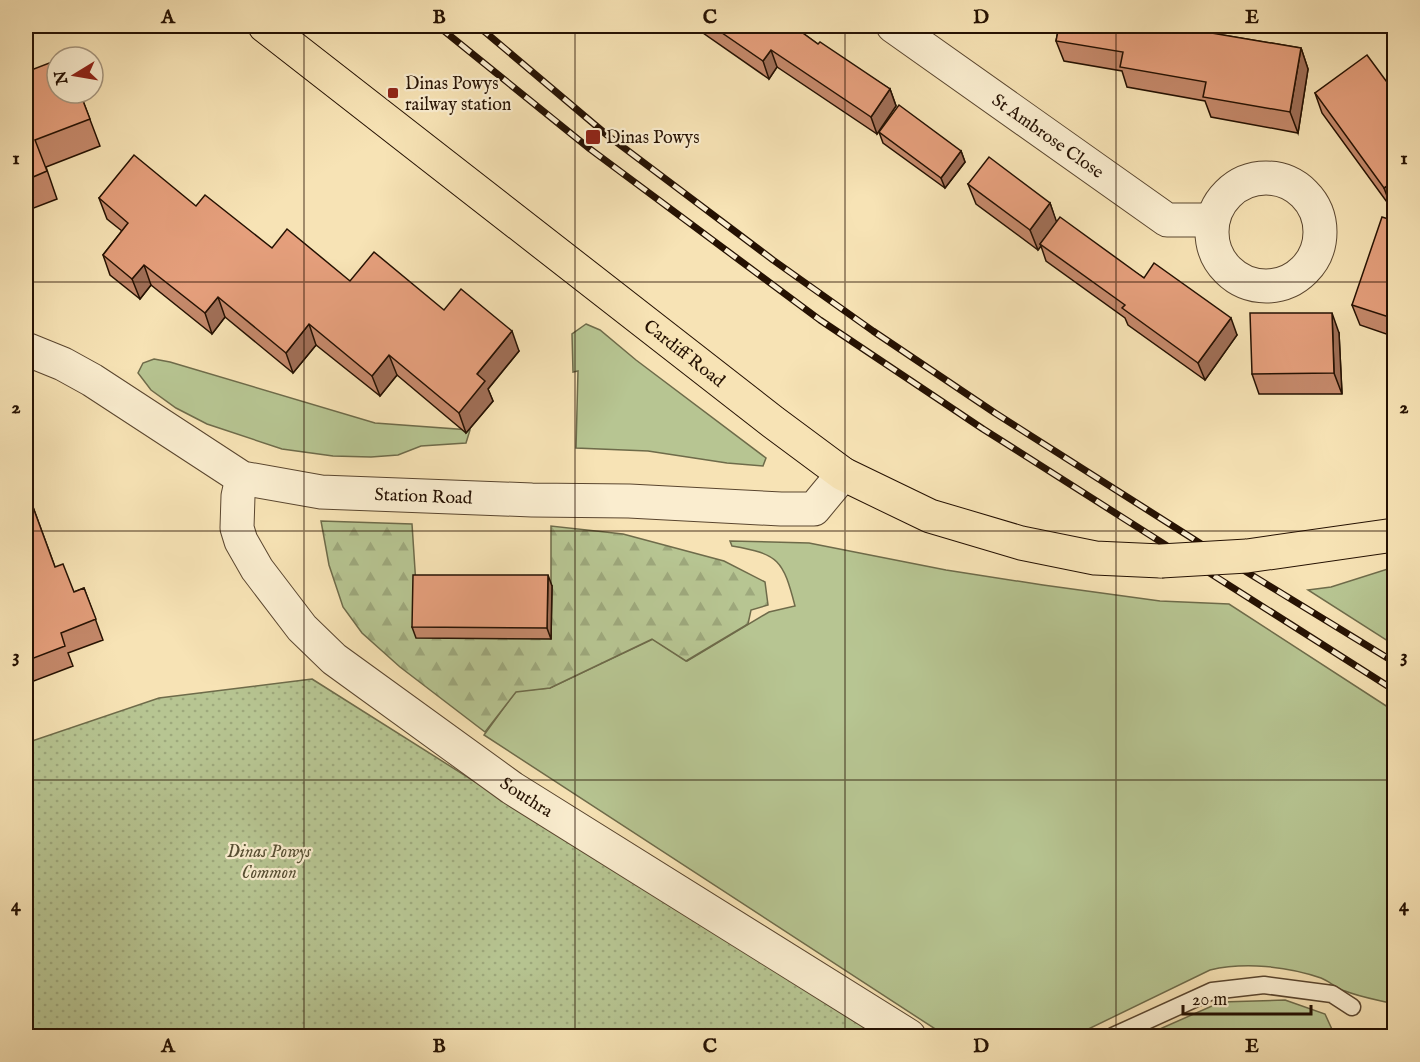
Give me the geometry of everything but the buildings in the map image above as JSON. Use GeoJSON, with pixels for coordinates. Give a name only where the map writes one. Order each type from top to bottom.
{"type":"FeatureCollection","features":[{"type":"Feature","properties":{"kind":"main road","name":"Cardiff Road"},"geometry":{"type":"LineString","coordinates":[[265,26],[843,474],[930,516],[1021,543],[1095,558],[1161,561],[1248,556],[1395,535]]}},
{"type":"Feature","properties":{"kind":"street","name":"St Ambrose Close"},"geometry":{"type":"LineString","coordinates":[[893,26],[1167,220],[1213,220]]}},
{"type":"Feature","properties":{"kind":"street","name":"Station Road"},"geometry":{"type":"LineString","coordinates":[[26,349],[63,364],[92,380],[242,478],[321,492],[814,509],[843,474]]}},
{"type":"Feature","properties":{"kind":"street","name":"Southra"},"geometry":{"type":"LineString","coordinates":[[242,478],[237,528],[241,540],[257,569],[296,619],[334,659],[512,788],[909,1036]]}},
{"type":"Feature","properties":{"kind":"lane"},"geometry":{"type":"LineString","coordinates":[[1113,1036],[1212,991],[1264,985],[1332,994],[1352,1007]]}},
{"type":"Feature","properties":{"kind":"green space"},"geometry":{"type":"Polygon","coordinates":[[[586,324],[600,330],[766,458],[763,466],[648,451],[576,448],[578,371],[573,372],[572,334],[586,324]]]}},
{"type":"Feature","properties":{"kind":"green space"},"geometry":{"type":"Polygon","coordinates":[[[154,359],[375,423],[470,430],[466,443],[421,446],[398,455],[333,456],[282,449],[207,424],[176,408],[151,390],[138,373],[143,363],[154,359]]]}},
{"type":"Feature","properties":{"kind":"green space"},"geometry":{"type":"Polygon","coordinates":[[[321,521],[412,524],[416,585],[551,639],[551,526],[623,534],[724,561],[765,582],[768,605],[751,610],[748,624],[686,661],[652,639],[550,688],[516,692],[485,732],[400,667],[362,633],[343,607],[329,565],[321,521]]]}},
{"type":"Feature","properties":{"kind":"green space"},"geometry":{"type":"Polygon","coordinates":[[[730,541],[809,543],[946,570],[1043,585],[1160,601],[1229,604],[1394,711],[1394,1004],[1351,993],[1308,974],[1266,966],[1237,966],[1210,970],[1074,1036],[946,1036],[484,735],[516,691],[550,688],[653,639],[687,661],[769,612],[795,606],[787,578],[777,562],[760,552],[732,546],[730,541]]]}},
{"type":"Feature","properties":{"kind":"green space"},"geometry":{"type":"Polygon","coordinates":[[[1394,567],[1394,645],[1308,590],[1331,587],[1394,567]]]}},
{"type":"Feature","properties":{"kind":"green space","name":"Dinas Powys Common"},"geometry":{"type":"Polygon","coordinates":[[[312,679],[878,1036],[26,1036],[26,743],[159,698],[312,679]]]}},
{"type":"Feature","properties":{"kind":"green space"},"geometry":{"type":"Polygon","coordinates":[[[1285,1000],[1325,1014],[1335,1036],[1144,1036],[1221,1002],[1285,1000]]]}},
{"type":"Feature","properties":{"kind":"railway"},"geometry":{"type":"LineString","coordinates":[[438,26],[590,149],[820,320],[983,429],[1394,690]]}},
{"type":"Feature","properties":{"kind":"railway"},"geometry":{"type":"LineString","coordinates":[[478,26],[607,135],[773,260],[873,331],[995,413],[1209,549],[1394,662]]}},
{"type":"Feature","properties":{"kind":"place","name":"Dinas Powys railway station"},"geometry":{"type":"Point","coordinates":[393,93]}},
{"type":"Feature","properties":{"kind":"place","name":"Dinas Powys"},"geometry":{"type":"Point","coordinates":[593,137]}}]}
